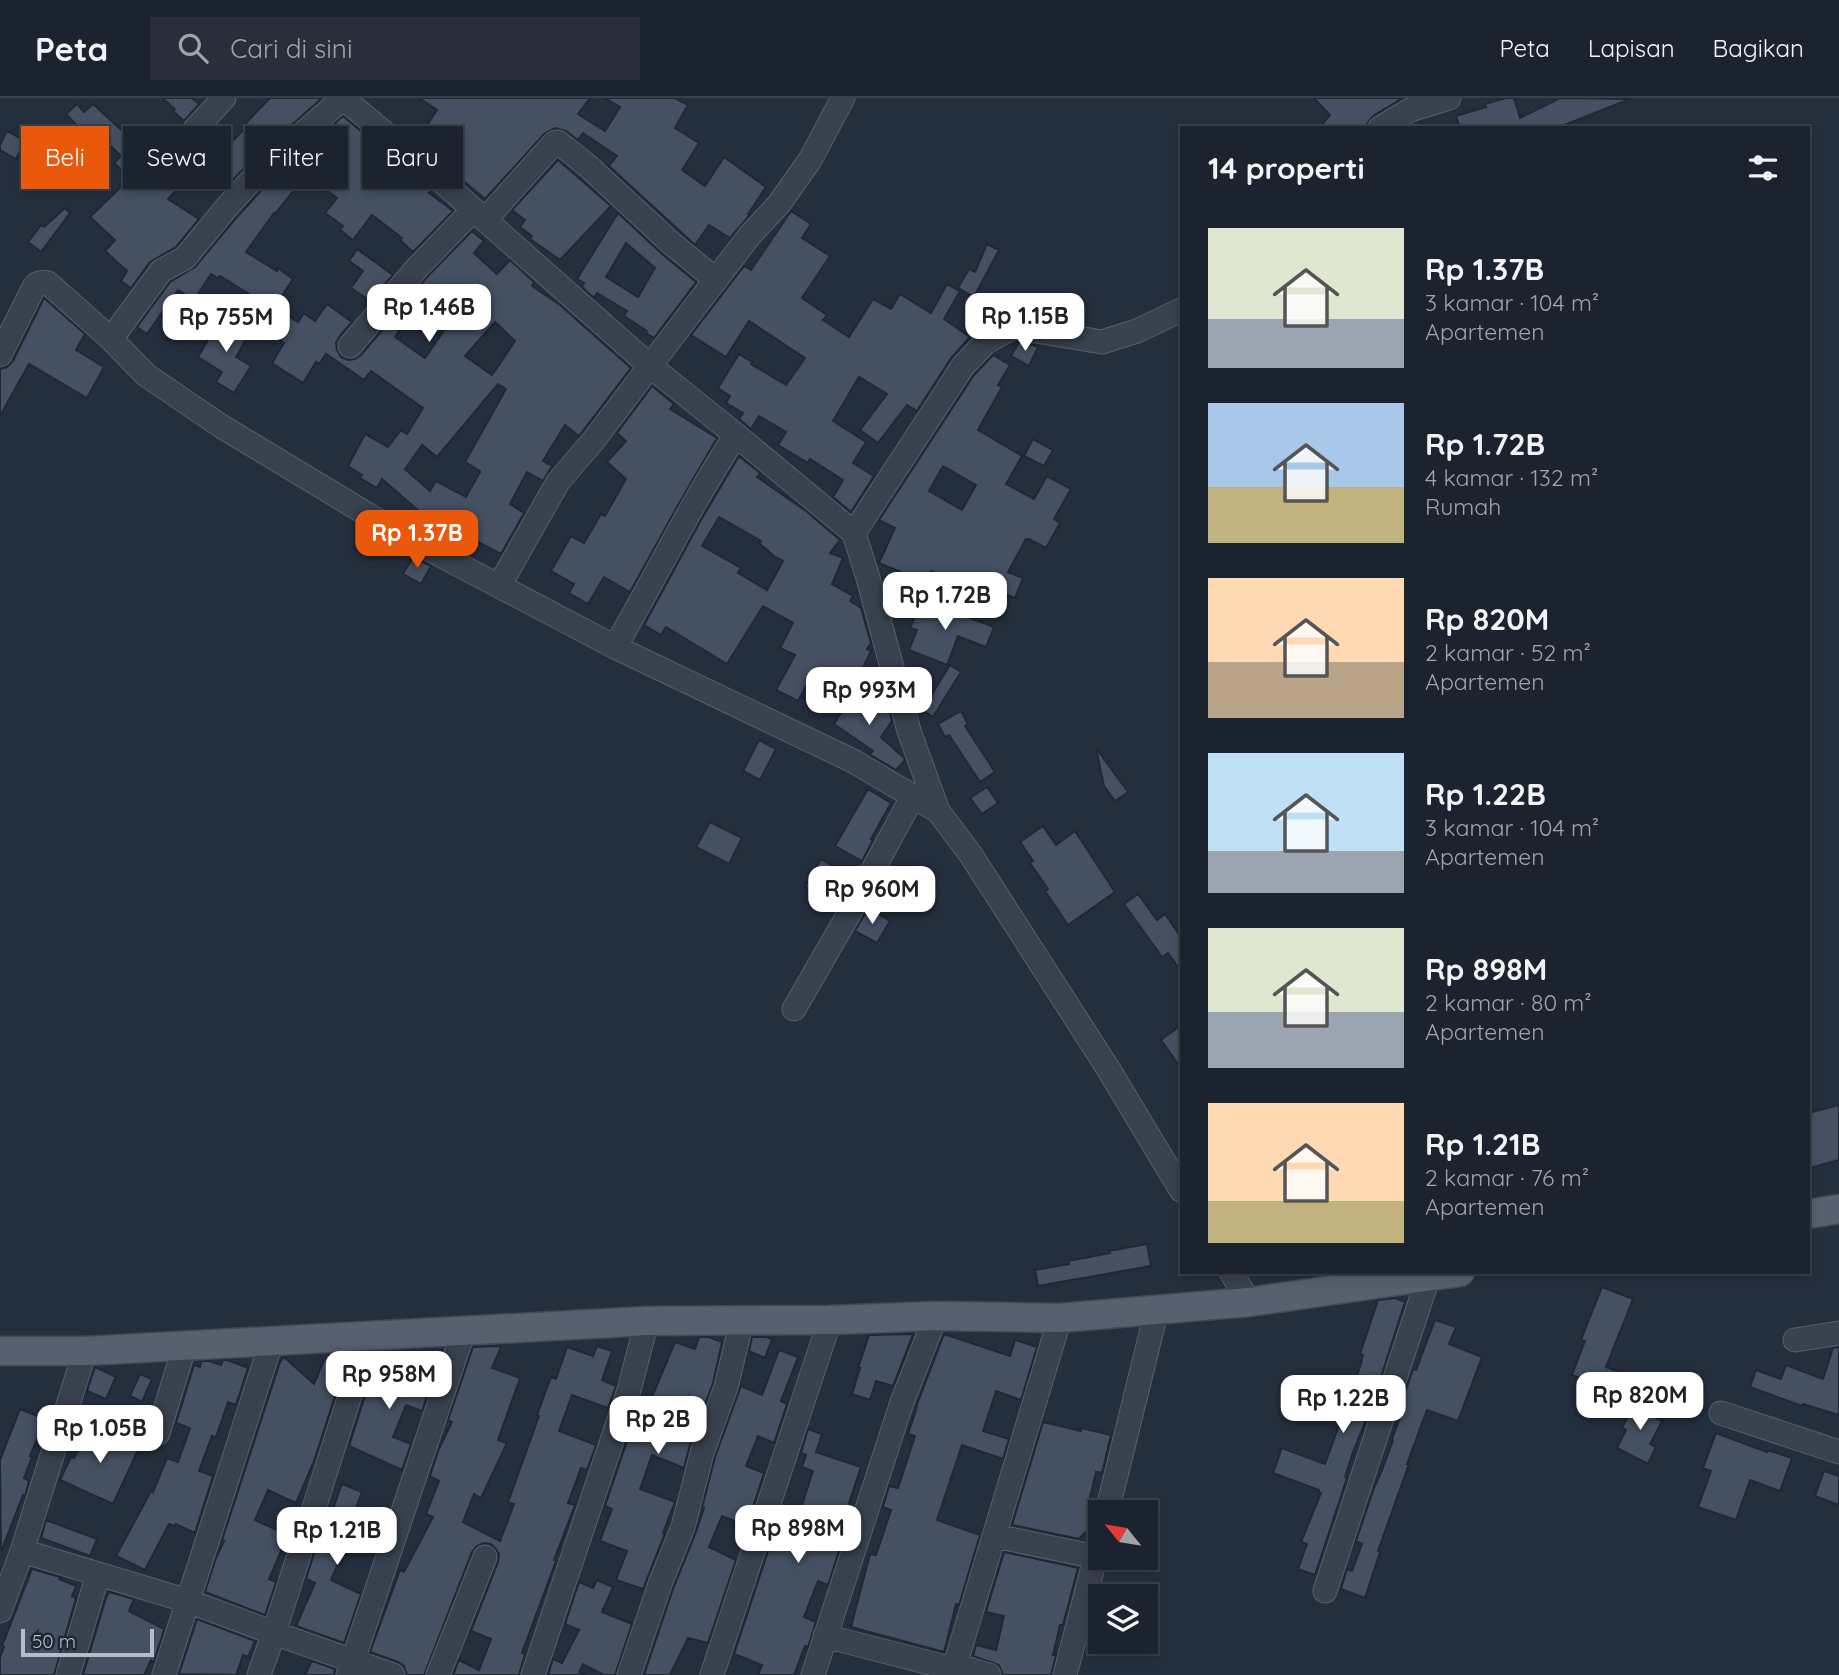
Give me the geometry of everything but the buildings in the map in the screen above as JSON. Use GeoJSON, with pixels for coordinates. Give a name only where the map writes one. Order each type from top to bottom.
{"type":"FeatureCollection","features":[{"type":"Feature","properties":{"kind":"main road"},"geometry":{"type":"LineString","coordinates":[[1810,1214],[1839,1209]]}},
{"type":"Feature","properties":{"kind":"main road"},"geometry":{"type":"LineString","coordinates":[[0,1351],[85,1351],[647,1321],[830,1320],[936,1316],[1060,1318],[1249,1302],[1449,1274]]}},
{"type":"Feature","properties":{"kind":"street"},"geometry":{"type":"LineString","coordinates":[[198,126],[224,98]]}},
{"type":"Feature","properties":{"kind":"street"},"geometry":{"type":"LineString","coordinates":[[499,586],[558,482],[593,441],[750,235],[779,204],[810,160],[843,98]]}},
{"type":"Feature","properties":{"kind":"street"},"geometry":{"type":"LineString","coordinates":[[1383,126],[1410,110],[1449,98]]}},
{"type":"Feature","properties":{"kind":"street"},"geometry":{"type":"LineString","coordinates":[[111,339],[161,271],[185,258],[258,173],[351,100],[650,366],[854,533],[909,731],[938,811],[971,855],[1109,1070],[1180,1188]]}},
{"type":"Feature","properties":{"kind":"street"},"geometry":{"type":"LineString","coordinates":[[350,346],[417,268],[558,142],[716,281]]}},
{"type":"Feature","properties":{"kind":"street"},"geometry":{"type":"LineString","coordinates":[[0,355],[34,287],[42,282],[48,283],[111,339],[146,375],[222,426],[400,534],[615,647],[853,761],[938,811]]}},
{"type":"Feature","properties":{"kind":"street"},"geometry":{"type":"LineString","coordinates":[[854,533],[963,366],[985,343],[1013,327],[1102,342],[1138,331],[1180,310]]}},
{"type":"Feature","properties":{"kind":"street"},"geometry":{"type":"LineString","coordinates":[[615,647],[708,478],[736,435]]}},
{"type":"Feature","properties":{"kind":"street"},"geometry":{"type":"LineString","coordinates":[[794,1009],[913,796]]}},
{"type":"Feature","properties":{"kind":"street"},"geometry":{"type":"LineString","coordinates":[[1232,1274],[1249,1302]]}},
{"type":"Feature","properties":{"kind":"street"},"geometry":{"type":"LineString","coordinates":[[1325,1591],[1427,1278]]}},
{"type":"Feature","properties":{"kind":"street"},"geometry":{"type":"LineString","coordinates":[[1110,1500],[1157,1309]]}},
{"type":"Feature","properties":{"kind":"street"},"geometry":{"type":"LineString","coordinates":[[813,1675],[902,1402],[936,1316]]}},
{"type":"Feature","properties":{"kind":"street"},"geometry":{"type":"LineString","coordinates":[[953,1670],[1060,1318]]}},
{"type":"Feature","properties":{"kind":"street"},"geometry":{"type":"LineString","coordinates":[[629,1675],[683,1527],[702,1453],[726,1387],[741,1320]]}},
{"type":"Feature","properties":{"kind":"street"},"geometry":{"type":"LineString","coordinates":[[712,1675],[830,1320]]}},
{"type":"Feature","properties":{"kind":"street"},"geometry":{"type":"LineString","coordinates":[[533,1675],[629,1390],[647,1321]]}},
{"type":"Feature","properties":{"kind":"street"},"geometry":{"type":"LineString","coordinates":[[350,1668],[464,1330]]}},
{"type":"Feature","properties":{"kind":"street"},"geometry":{"type":"LineString","coordinates":[[1795,1340],[1839,1333]]}},
{"type":"Feature","properties":{"kind":"street"},"geometry":{"type":"LineString","coordinates":[[259,1675],[369,1336]]}},
{"type":"Feature","properties":{"kind":"street"},"geometry":{"type":"LineString","coordinates":[[164,1675],[272,1340]]}},
{"type":"Feature","properties":{"kind":"street"},"geometry":{"type":"LineString","coordinates":[[158,1433],[185,1345]]}},
{"type":"Feature","properties":{"kind":"street"},"geometry":{"type":"LineString","coordinates":[[0,1611],[22,1551],[85,1351]]}},
{"type":"Feature","properties":{"kind":"street"},"geometry":{"type":"LineString","coordinates":[[1720,1413],[1839,1452]]}},
{"type":"Feature","properties":{"kind":"street"},"geometry":{"type":"LineString","coordinates":[[995,1536],[1088,1546]]}},
{"type":"Feature","properties":{"kind":"street"},"geometry":{"type":"LineString","coordinates":[[22,1551],[188,1601],[274,1633],[350,1668],[393,1675]]}},
{"type":"Feature","properties":{"kind":"street"},"geometry":{"type":"LineString","coordinates":[[438,1675],[485,1557]]}},
{"type":"Feature","properties":{"kind":"street"},"geometry":{"type":"LineString","coordinates":[[1065,1675],[1092,1570]]}},
{"type":"Feature","properties":{"kind":"street"},"geometry":{"type":"LineString","coordinates":[[68,1675],[98,1574]]}},
{"type":"Feature","properties":{"kind":"street"},"geometry":{"type":"LineString","coordinates":[[825,1636],[953,1670],[989,1675]]}}]}
